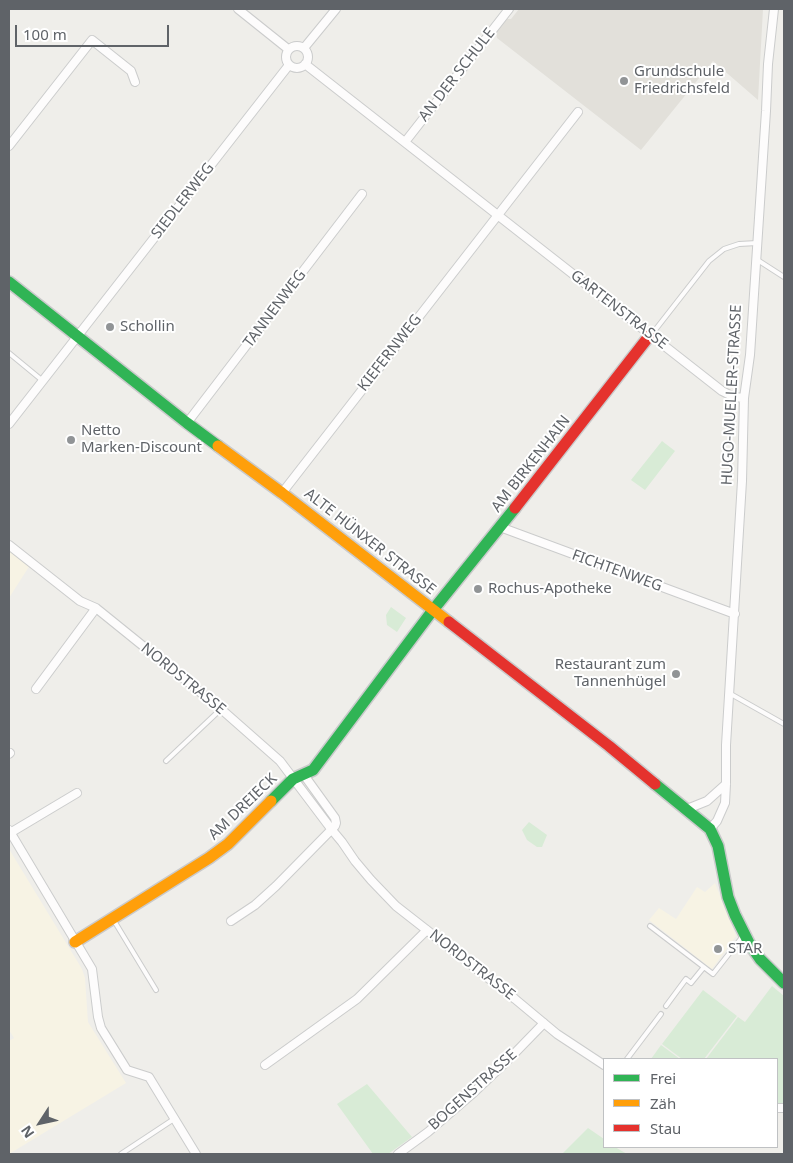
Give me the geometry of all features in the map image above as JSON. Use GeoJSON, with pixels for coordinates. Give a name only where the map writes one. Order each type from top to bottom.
{"type":"FeatureCollection","features":[{"type":"Feature","properties":{"kind":"street"},"geometry":{"type":"LineString","coordinates":[[238,9],[288,49]]}},
{"type":"Feature","properties":{"kind":"street"},"geometry":{"type":"LineString","coordinates":[[304,48],[336,9]]}},
{"type":"Feature","properties":{"kind":"street","name":"AN DER SCHULE"},"geometry":{"type":"LineString","coordinates":[[405,142],[509,9]]}},
{"type":"Feature","properties":{"kind":"street","name":"HUGO-MUELLER-STRASSE"},"geometry":{"type":"LineString","coordinates":[[710,829],[717,821],[725,803],[726,745],[742,481],[744,398],[750,355],[768,64],[774,9]]}},
{"type":"Feature","properties":{"kind":"street"},"geometry":{"type":"LineString","coordinates":[[9,146],[92,40],[131,71],[135,82]]}},
{"type":"Feature","properties":{"kind":"street"},"geometry":{"type":"LineString","coordinates":[[293,46],[304,48],[308,58],[306,64],[300,68],[294,68],[289,65],[286,60],[288,49],[293,46]]}},
{"type":"Feature","properties":{"kind":"street","name":"GARTENSTRASSE"},"geometry":{"type":"LineString","coordinates":[[306,64],[722,391],[734,397],[744,398]]}},
{"type":"Feature","properties":{"kind":"street","name":"SIEDLERWEG"},"geometry":{"type":"LineString","coordinates":[[9,424],[289,65]]}},
{"type":"Feature","properties":{"kind":"street"},"geometry":{"type":"LineString","coordinates":[[498,214],[578,112]]}},
{"type":"Feature","properties":{"kind":"street","name":"TANNENWEG"},"geometry":{"type":"LineString","coordinates":[[187,423],[362,194]]}},
{"type":"Feature","properties":{"kind":"street","name":"KIEFERNWEG"},"geometry":{"type":"LineString","coordinates":[[282,493],[498,214]]}},
{"type":"Feature","properties":{"kind":"street","name":"ALTE HÜNXER STRASSE"},"geometry":{"type":"LineString","coordinates":[[10,287],[78,336],[187,423],[282,493],[622,757],[710,829]]}},
{"type":"Feature","properties":{"kind":"street","name":"AM BIRKENHAIN"},"geometry":{"type":"LineString","coordinates":[[433,610],[650,335]]}},
{"type":"Feature","properties":{"kind":"street","name":"FICHTENWEG"},"geometry":{"type":"LineString","coordinates":[[500,527],[735,614]]}},
{"type":"Feature","properties":{"kind":"street","name":"NORDSTRASSE"},"geometry":{"type":"LineString","coordinates":[[9,545],[80,601],[96,608],[221,709],[299,777],[334,818],[336,823],[332,830]]}},
{"type":"Feature","properties":{"kind":"street"},"geometry":{"type":"LineString","coordinates":[[36,690],[96,608]]}},
{"type":"Feature","properties":{"kind":"street","name":"AM DREIECK"},"geometry":{"type":"LineString","coordinates":[[75,942],[210,858],[228,844],[299,777],[313,770],[433,610]]}},
{"type":"Feature","properties":{"kind":"street","name":"NORDSTRASSE"},"geometry":{"type":"LineString","coordinates":[[299,777],[332,830],[371,880],[396,906],[557,1034],[603,1064]]}},
{"type":"Feature","properties":{"kind":"street"},"geometry":{"type":"LineString","coordinates":[[687,810],[707,801],[726,784]]}},
{"type":"Feature","properties":{"kind":"street"},"geometry":{"type":"LineString","coordinates":[[77,793],[9,832],[92,969],[101,1028],[127,1070],[149,1077],[193,1153]]}},
{"type":"Feature","properties":{"kind":"street"},"geometry":{"type":"LineString","coordinates":[[710,829],[718,846],[728,897],[735,915],[760,959],[784,983]]}},
{"type":"Feature","properties":{"kind":"street"},"geometry":{"type":"LineString","coordinates":[[230,921],[255,905],[332,830]]}},
{"type":"Feature","properties":{"kind":"street"},"geometry":{"type":"LineString","coordinates":[[265,1065],[357,999],[427,930]]}},
{"type":"Feature","properties":{"kind":"street","name":"BOGENSTRASSE"},"geometry":{"type":"LineString","coordinates":[[398,1154],[471,1096],[544,1023]]}},
{"type":"Feature","properties":{"kind":"lane"},"geometry":{"type":"LineString","coordinates":[[650,335],[710,260],[724,249],[739,244],[757,243]]}},
{"type":"Feature","properties":{"kind":"lane"},"geometry":{"type":"LineString","coordinates":[[756,259],[784,277]]}},
{"type":"Feature","properties":{"kind":"lane"},"geometry":{"type":"LineString","coordinates":[[9,353],[43,380]]}},
{"type":"Feature","properties":{"kind":"lane"},"geometry":{"type":"LineString","coordinates":[[729,693],[784,724]]}},
{"type":"Feature","properties":{"kind":"lane"},"geometry":{"type":"LineString","coordinates":[[166,761],[221,709]]}},
{"type":"Feature","properties":{"kind":"lane"},"geometry":{"type":"LineString","coordinates":[[113,918],[156,990]]}},
{"type":"Feature","properties":{"kind":"lane"},"geometry":{"type":"LineString","coordinates":[[650,926],[713,974],[745,935]]}},
{"type":"Feature","properties":{"kind":"lane"},"geometry":{"type":"LineString","coordinates":[[666,1006],[686,979],[691,983],[704,967]]}},
{"type":"Feature","properties":{"kind":"lane"},"geometry":{"type":"LineString","coordinates":[[628,1058],[661,1014]]}},
{"type":"Feature","properties":{"kind":"lane"},"geometry":{"type":"LineString","coordinates":[[121,1154],[174,1119]]}},
{"type":"Feature","properties":{"kind":"shaded area","name":"Grundschule Friedrichsfeld"},"geometry":{"type":"Polygon","coordinates":[[[519,9],[763,9],[758,100],[713,61],[641,150],[497,38],[496,31],[507,19],[511,19],[519,9]]]}},
{"type":"Feature","properties":{"kind":"shaded area"},"geometry":{"type":"Polygon","coordinates":[[[9,548],[30,565],[9,598],[9,548]]]}},
{"type":"Feature","properties":{"kind":"shaded area"},"geometry":{"type":"Polygon","coordinates":[[[9,849],[82,969],[85,978],[88,1022],[126,1083],[9,1154],[9,1041],[14,1038],[9,1030],[9,849]]]}},
{"type":"Feature","properties":{"kind":"shaded area"},"geometry":{"type":"Polygon","coordinates":[[[715,883],[736,936],[712,969],[649,920],[659,908],[676,919],[697,887],[705,892],[715,883]]]}},
{"type":"Feature","properties":{"kind":"green space"},"geometry":{"type":"Polygon","coordinates":[[[662,441],[675,451],[645,490],[631,480],[662,441]]]}},
{"type":"Feature","properties":{"kind":"green space"},"geometry":{"type":"Polygon","coordinates":[[[391,607],[406,618],[397,632],[387,625],[386,615],[391,607]]]}},
{"type":"Feature","properties":{"kind":"green space"},"geometry":{"type":"Polygon","coordinates":[[[529,822],[547,835],[542,847],[537,847],[527,840],[522,830],[529,822]]]}},
{"type":"Feature","properties":{"kind":"green space"},"geometry":{"type":"Polygon","coordinates":[[[772,986],[784,996],[784,1103],[778,1103],[778,1058],[707,1058],[738,1017],[745,1022],[772,986]]]}},
{"type":"Feature","properties":{"kind":"green space"},"geometry":{"type":"Polygon","coordinates":[[[703,990],[737,1016],[705,1058],[681,1058],[662,1044],[703,990]]]}},
{"type":"Feature","properties":{"kind":"green space"},"geometry":{"type":"Polygon","coordinates":[[[661,1045],[679,1058],[652,1058],[661,1045]]]}},
{"type":"Feature","properties":{"kind":"green space"},"geometry":{"type":"Polygon","coordinates":[[[367,1084],[412,1137],[388,1154],[373,1154],[337,1104],[367,1084]]]}},
{"type":"Feature","properties":{"kind":"green space"},"geometry":{"type":"Polygon","coordinates":[[[588,1128],[603,1138],[603,1148],[617,1148],[627,1154],[562,1154],[588,1128]]]}},
{"type":"Feature","properties":{"kind":"traffic: fast"},"geometry":{"type":"LineString","coordinates":[[9,282],[218,446]]}},
{"type":"Feature","properties":{"kind":"traffic: fast"},"geometry":{"type":"LineString","coordinates":[[271,801],[293,779],[313,770],[433,610],[515,508]]}},
{"type":"Feature","properties":{"kind":"traffic: fast"},"geometry":{"type":"LineString","coordinates":[[655,784],[710,829],[718,846],[728,897],[735,915],[749,943],[760,959],[784,983]]}},
{"type":"Feature","properties":{"kind":"traffic: slow"},"geometry":{"type":"LineString","coordinates":[[218,446],[449,622]]}},
{"type":"Feature","properties":{"kind":"traffic: slow"},"geometry":{"type":"LineString","coordinates":[[75,942],[209,858],[228,844],[271,801]]}},
{"type":"Feature","properties":{"kind":"traffic: jam"},"geometry":{"type":"LineString","coordinates":[[515,508],[650,335]]}},
{"type":"Feature","properties":{"kind":"traffic: jam"},"geometry":{"type":"LineString","coordinates":[[449,622],[655,784]]}},
{"type":"Feature","properties":{"kind":"place","name":"Grundschule Friedrichsfeld"},"geometry":{"type":"Point","coordinates":[624,81]}},
{"type":"Feature","properties":{"kind":"place","name":"Schollin"},"geometry":{"type":"Point","coordinates":[110,327]}},
{"type":"Feature","properties":{"kind":"place","name":"Netto Marken-Discount"},"geometry":{"type":"Point","coordinates":[71,440]}},
{"type":"Feature","properties":{"kind":"place","name":"Rochus-Apotheke"},"geometry":{"type":"Point","coordinates":[478,589]}},
{"type":"Feature","properties":{"kind":"place","name":"Restaurant zum Tannenhügel"},"geometry":{"type":"Point","coordinates":[676,674]}},
{"type":"Feature","properties":{"kind":"place","name":"STAR"},"geometry":{"type":"Point","coordinates":[718,949]}}]}
